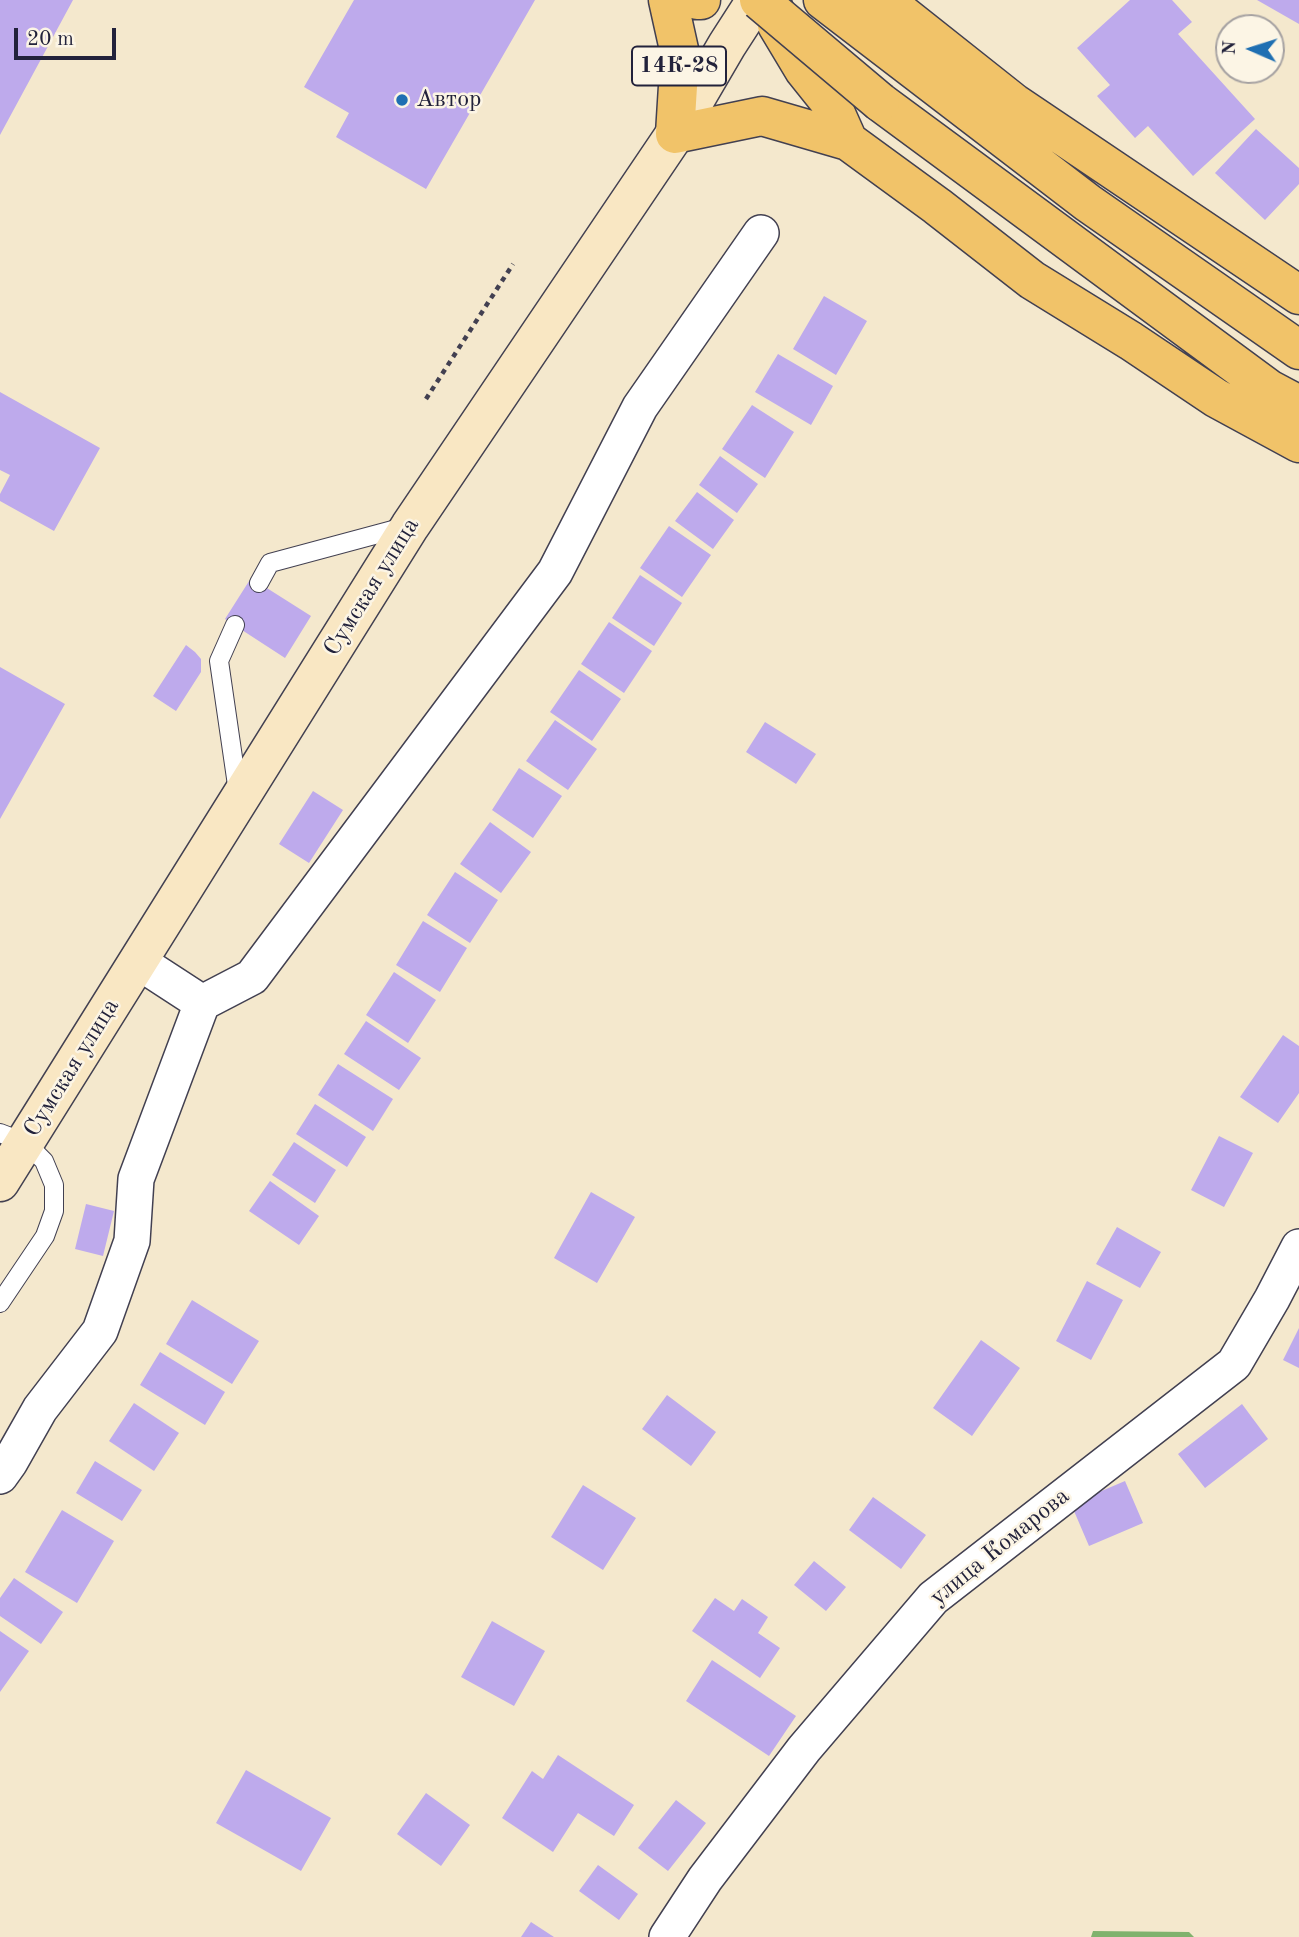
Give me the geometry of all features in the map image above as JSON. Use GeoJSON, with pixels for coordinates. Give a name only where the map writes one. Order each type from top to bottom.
{"type":"FeatureCollection","features":[{"type":"Feature","properties":{"kind":"main road","name":"14К-28"},"geometry":{"type":"LineString","coordinates":[[668,0],[680,54],[675,134]]}},
{"type":"Feature","properties":{"kind":"main road","name":"Сумская улица"},"geometry":{"type":"LineString","coordinates":[[0,1182],[13,1138],[139,962],[410,526],[675,134],[727,45],[758,0]]}},
{"type":"Feature","properties":{"kind":"main road"},"geometry":{"type":"LineString","coordinates":[[758,0],[880,103],[1269,389],[1299,405]]}},
{"type":"Feature","properties":{"kind":"main road"},"geometry":{"type":"LineString","coordinates":[[773,0],[777,25],[804,69],[832,105],[848,141]]}},
{"type":"Feature","properties":{"kind":"main road"},"geometry":{"type":"LineString","coordinates":[[823,0],[1088,203],[1299,350]]}},
{"type":"Feature","properties":{"kind":"main road"},"geometry":{"type":"LineString","coordinates":[[888,4],[1014,103],[1299,295]]}},
{"type":"Feature","properties":{"kind":"main road"},"geometry":{"type":"LineString","coordinates":[[675,134],[762,116],[848,141],[1032,280],[1216,398],[1299,443]]}},
{"type":"Feature","properties":{"kind":"street"},"geometry":{"type":"LineString","coordinates":[[0,1476],[40,1409],[100,1332],[132,1241],[136,1179],[202,1003],[252,977],[555,572],[640,407],[761,233]]}},
{"type":"Feature","properties":{"kind":"street"},"geometry":{"type":"LineString","coordinates":[[139,962],[202,1003]]}},
{"type":"Feature","properties":{"kind":"street","name":"улица Комарова"},"geometry":{"type":"LineString","coordinates":[[667,1937],[705,1879],[804,1749],[933,1598],[1234,1364],[1299,1247]]}},
{"type":"Feature","properties":{"kind":"lane"},"geometry":{"type":"LineString","coordinates":[[259,583],[270,563],[410,526]]}},
{"type":"Feature","properties":{"kind":"lane"},"geometry":{"type":"LineString","coordinates":[[235,625],[219,661],[239,801]]}},
{"type":"Feature","properties":{"kind":"lane"},"geometry":{"type":"LineString","coordinates":[[0,1303],[45,1236],[54,1211],[54,1185],[44,1161],[13,1138]]}},
{"type":"Feature","properties":{"kind":"path"},"geometry":{"type":"LineString","coordinates":[[426,399],[513,264]]}},
{"type":"Feature","properties":{"kind":"green space"},"geometry":{"type":"Polygon","coordinates":[[[1093,1931],[1189,1932],[1194,1937],[1091,1937],[1093,1931]]]}},
{"type":"Feature","properties":{"kind":"building"},"geometry":{"type":"Polygon","coordinates":[[[0,0],[73,0],[0,135],[0,0]]]}},
{"type":"Feature","properties":{"kind":"building","name":"Автор"},"geometry":{"type":"Polygon","coordinates":[[[354,0],[535,0],[426,189],[336,137],[349,113],[304,87],[354,0]]]}},
{"type":"Feature","properties":{"kind":"building"},"geometry":{"type":"Polygon","coordinates":[[[1130,0],[1172,0],[1192,22],[1178,34],[1215,75],[1215,84],[1223,84],[1255,119],[1193,176],[1148,126],[1135,138],[1097,96],[1110,85],[1077,48],[1130,0]]]}},
{"type":"Feature","properties":{"kind":"building"},"geometry":{"type":"Polygon","coordinates":[[[1257,0],[1299,0],[1299,24],[1257,0]]]}},
{"type":"Feature","properties":{"kind":"building"},"geometry":{"type":"Polygon","coordinates":[[[1256,129],[1299,168],[1299,184],[1265,220],[1215,173],[1256,129]]]}},
{"type":"Feature","properties":{"kind":"building"},"geometry":{"type":"Polygon","coordinates":[[[824,296],[867,321],[836,375],[793,349],[824,296]]]}},
{"type":"Feature","properties":{"kind":"building"},"geometry":{"type":"Polygon","coordinates":[[[778,354],[833,386],[811,425],[755,392],[778,354]]]}},
{"type":"Feature","properties":{"kind":"building"},"geometry":{"type":"Polygon","coordinates":[[[0,392],[100,448],[54,531],[0,501],[0,494],[10,475],[0,470],[0,392]]]}},
{"type":"Feature","properties":{"kind":"building"},"geometry":{"type":"Polygon","coordinates":[[[752,405],[794,432],[765,478],[722,449],[752,405]]]}},
{"type":"Feature","properties":{"kind":"building"},"geometry":{"type":"Polygon","coordinates":[[[720,456],[758,484],[737,513],[699,485],[720,456]]]}},
{"type":"Feature","properties":{"kind":"building"},"geometry":{"type":"Polygon","coordinates":[[[697,492],[734,520],[713,549],[675,521],[697,492]]]}},
{"type":"Feature","properties":{"kind":"building"},"geometry":{"type":"Polygon","coordinates":[[[669,526],[711,555],[682,597],[640,568],[669,526]]]}},
{"type":"Feature","properties":{"kind":"building"},"geometry":{"type":"Polygon","coordinates":[[[640,575],[682,603],[654,646],[612,618],[640,575]]]}},
{"type":"Feature","properties":{"kind":"building"},"geometry":{"type":"Polygon","coordinates":[[[251,578],[311,616],[285,658],[225,619],[251,578]]]}},
{"type":"Feature","properties":{"kind":"building"},"geometry":{"type":"Polygon","coordinates":[[[609,622],[652,651],[624,693],[581,664],[609,622]]]}},
{"type":"Feature","properties":{"kind":"building"},"geometry":{"type":"Polygon","coordinates":[[[186,645],[201,659],[201,672],[176,711],[153,696],[186,645]]]}},
{"type":"Feature","properties":{"kind":"building"},"geometry":{"type":"Polygon","coordinates":[[[0,667],[65,704],[0,819],[0,667]]]}},
{"type":"Feature","properties":{"kind":"building"},"geometry":{"type":"Polygon","coordinates":[[[579,670],[621,699],[592,741],[550,712],[579,670]]]}},
{"type":"Feature","properties":{"kind":"building"},"geometry":{"type":"Polygon","coordinates":[[[555,720],[597,749],[568,790],[526,761],[555,720]]]}},
{"type":"Feature","properties":{"kind":"building"},"geometry":{"type":"Polygon","coordinates":[[[765,722],[816,754],[796,784],[746,752],[765,722]]]}},
{"type":"Feature","properties":{"kind":"building"},"geometry":{"type":"Polygon","coordinates":[[[519,768],[562,796],[533,838],[492,810],[519,768]]]}},
{"type":"Feature","properties":{"kind":"building"},"geometry":{"type":"Polygon","coordinates":[[[313,791],[343,810],[309,863],[279,844],[313,791]]]}},
{"type":"Feature","properties":{"kind":"building"},"geometry":{"type":"Polygon","coordinates":[[[490,822],[531,852],[501,893],[460,864],[490,822]]]}},
{"type":"Feature","properties":{"kind":"building"},"geometry":{"type":"Polygon","coordinates":[[[455,872],[498,900],[470,943],[427,915],[455,872]]]}},
{"type":"Feature","properties":{"kind":"building"},"geometry":{"type":"Polygon","coordinates":[[[423,921],[467,948],[440,992],[396,965],[423,921]]]}},
{"type":"Feature","properties":{"kind":"building"},"geometry":{"type":"Polygon","coordinates":[[[394,972],[436,1000],[408,1043],[366,1015],[394,972]]]}},
{"type":"Feature","properties":{"kind":"building"},"geometry":{"type":"Polygon","coordinates":[[[366,1021],[421,1058],[399,1090],[344,1054],[366,1021]]]}},
{"type":"Feature","properties":{"kind":"building"},"geometry":{"type":"Polygon","coordinates":[[[1283,1035],[1299,1046],[1299,1093],[1278,1123],[1240,1097],[1283,1035]]]}},
{"type":"Feature","properties":{"kind":"building"},"geometry":{"type":"Polygon","coordinates":[[[338,1064],[393,1099],[373,1131],[318,1095],[338,1064]]]}},
{"type":"Feature","properties":{"kind":"building"},"geometry":{"type":"Polygon","coordinates":[[[315,1104],[366,1137],[347,1167],[296,1134],[315,1104]]]}},
{"type":"Feature","properties":{"kind":"building"},"geometry":{"type":"Polygon","coordinates":[[[1219,1136],[1253,1153],[1224,1207],[1191,1190],[1219,1136]]]}},
{"type":"Feature","properties":{"kind":"building"},"geometry":{"type":"Polygon","coordinates":[[[294,1142],[336,1170],[315,1203],[272,1175],[294,1142]]]}},
{"type":"Feature","properties":{"kind":"building"},"geometry":{"type":"Polygon","coordinates":[[[270,1181],[319,1216],[299,1245],[249,1211],[270,1181]]]}},
{"type":"Feature","properties":{"kind":"building"},"geometry":{"type":"Polygon","coordinates":[[[591,1192],[635,1217],[597,1283],[554,1258],[591,1192]]]}},
{"type":"Feature","properties":{"kind":"building"},"geometry":{"type":"Polygon","coordinates":[[[86,1204],[114,1211],[103,1256],[75,1249],[86,1204]]]}},
{"type":"Feature","properties":{"kind":"building"},"geometry":{"type":"Polygon","coordinates":[[[1117,1227],[1161,1252],[1140,1288],[1096,1264],[1117,1227]]]}},
{"type":"Feature","properties":{"kind":"building"},"geometry":{"type":"Polygon","coordinates":[[[1087,1281],[1123,1300],[1091,1360],[1056,1341],[1087,1281]]]}},
{"type":"Feature","properties":{"kind":"building"},"geometry":{"type":"Polygon","coordinates":[[[192,1300],[259,1341],[232,1384],[166,1344],[192,1300]]]}},
{"type":"Feature","properties":{"kind":"building"},"geometry":{"type":"Polygon","coordinates":[[[1299,1328],[1299,1368],[1283,1360],[1299,1328]]]}},
{"type":"Feature","properties":{"kind":"building"},"geometry":{"type":"Polygon","coordinates":[[[981,1340],[1020,1368],[972,1436],[933,1408],[981,1340]]]}},
{"type":"Feature","properties":{"kind":"building"},"geometry":{"type":"Polygon","coordinates":[[[160,1352],[225,1392],[205,1425],[140,1385],[160,1352]]]}},
{"type":"Feature","properties":{"kind":"building"},"geometry":{"type":"Polygon","coordinates":[[[667,1395],[716,1432],[691,1466],[642,1429],[667,1395]]]}},
{"type":"Feature","properties":{"kind":"building"},"geometry":{"type":"Polygon","coordinates":[[[134,1403],[179,1433],[154,1471],[109,1441],[134,1403]]]}},
{"type":"Feature","properties":{"kind":"building"},"geometry":{"type":"Polygon","coordinates":[[[1242,1404],[1268,1439],[1205,1488],[1178,1454],[1242,1404]]]}},
{"type":"Feature","properties":{"kind":"building"},"geometry":{"type":"Polygon","coordinates":[[[95,1461],[142,1490],[122,1521],[76,1493],[95,1461]]]}},
{"type":"Feature","properties":{"kind":"building"},"geometry":{"type":"Polygon","coordinates":[[[1125,1481],[1143,1523],[1089,1546],[1071,1504],[1125,1481]]]}},
{"type":"Feature","properties":{"kind":"building"},"geometry":{"type":"Polygon","coordinates":[[[583,1485],[636,1518],[603,1570],[551,1537],[583,1485]]]}},
{"type":"Feature","properties":{"kind":"building"},"geometry":{"type":"Polygon","coordinates":[[[873,1497],[926,1535],[901,1569],[849,1530],[873,1497]]]}},
{"type":"Feature","properties":{"kind":"building"},"geometry":{"type":"Polygon","coordinates":[[[62,1510],[114,1541],[77,1603],[25,1572],[62,1510]]]}},
{"type":"Feature","properties":{"kind":"building"},"geometry":{"type":"Polygon","coordinates":[[[814,1561],[846,1587],[826,1611],[794,1585],[814,1561]]]}},
{"type":"Feature","properties":{"kind":"building"},"geometry":{"type":"Polygon","coordinates":[[[14,1578],[63,1612],[41,1644],[0,1616],[0,1598],[14,1578]]]}},
{"type":"Feature","properties":{"kind":"building"},"geometry":{"type":"Polygon","coordinates":[[[715,1598],[734,1611],[742,1599],[768,1617],[758,1633],[780,1648],[760,1678],[692,1631],[715,1598]]]}},
{"type":"Feature","properties":{"kind":"building"},"geometry":{"type":"Polygon","coordinates":[[[492,1621],[545,1651],[514,1706],[461,1677],[492,1621]]]}},
{"type":"Feature","properties":{"kind":"building"},"geometry":{"type":"Polygon","coordinates":[[[0,1631],[29,1651],[0,1692],[0,1631]]]}},
{"type":"Feature","properties":{"kind":"building"},"geometry":{"type":"Polygon","coordinates":[[[712,1660],[796,1716],[769,1756],[686,1701],[712,1660]]]}},
{"type":"Feature","properties":{"kind":"building"},"geometry":{"type":"Polygon","coordinates":[[[558,1755],[634,1805],[614,1836],[578,1813],[553,1852],[502,1818],[532,1771],[543,1779],[558,1755]]]}},
{"type":"Feature","properties":{"kind":"building"},"geometry":{"type":"Polygon","coordinates":[[[246,1770],[331,1818],[301,1871],[216,1823],[246,1770]]]}},
{"type":"Feature","properties":{"kind":"building"},"geometry":{"type":"Polygon","coordinates":[[[426,1793],[470,1825],[441,1866],[397,1834],[426,1793]]]}},
{"type":"Feature","properties":{"kind":"building"},"geometry":{"type":"Polygon","coordinates":[[[676,1800],[706,1823],[668,1871],[638,1848],[676,1800]]]}},
{"type":"Feature","properties":{"kind":"building"},"geometry":{"type":"Polygon","coordinates":[[[598,1865],[638,1894],[619,1920],[579,1891],[598,1865]]]}},
{"type":"Feature","properties":{"kind":"building"},"geometry":{"type":"Polygon","coordinates":[[[531,1922],[554,1937],[521,1937],[531,1922]]]}},
{"type":"Feature","properties":{"kind":"place","name":"Автор"},"geometry":{"type":"Point","coordinates":[402,100]}}]}
